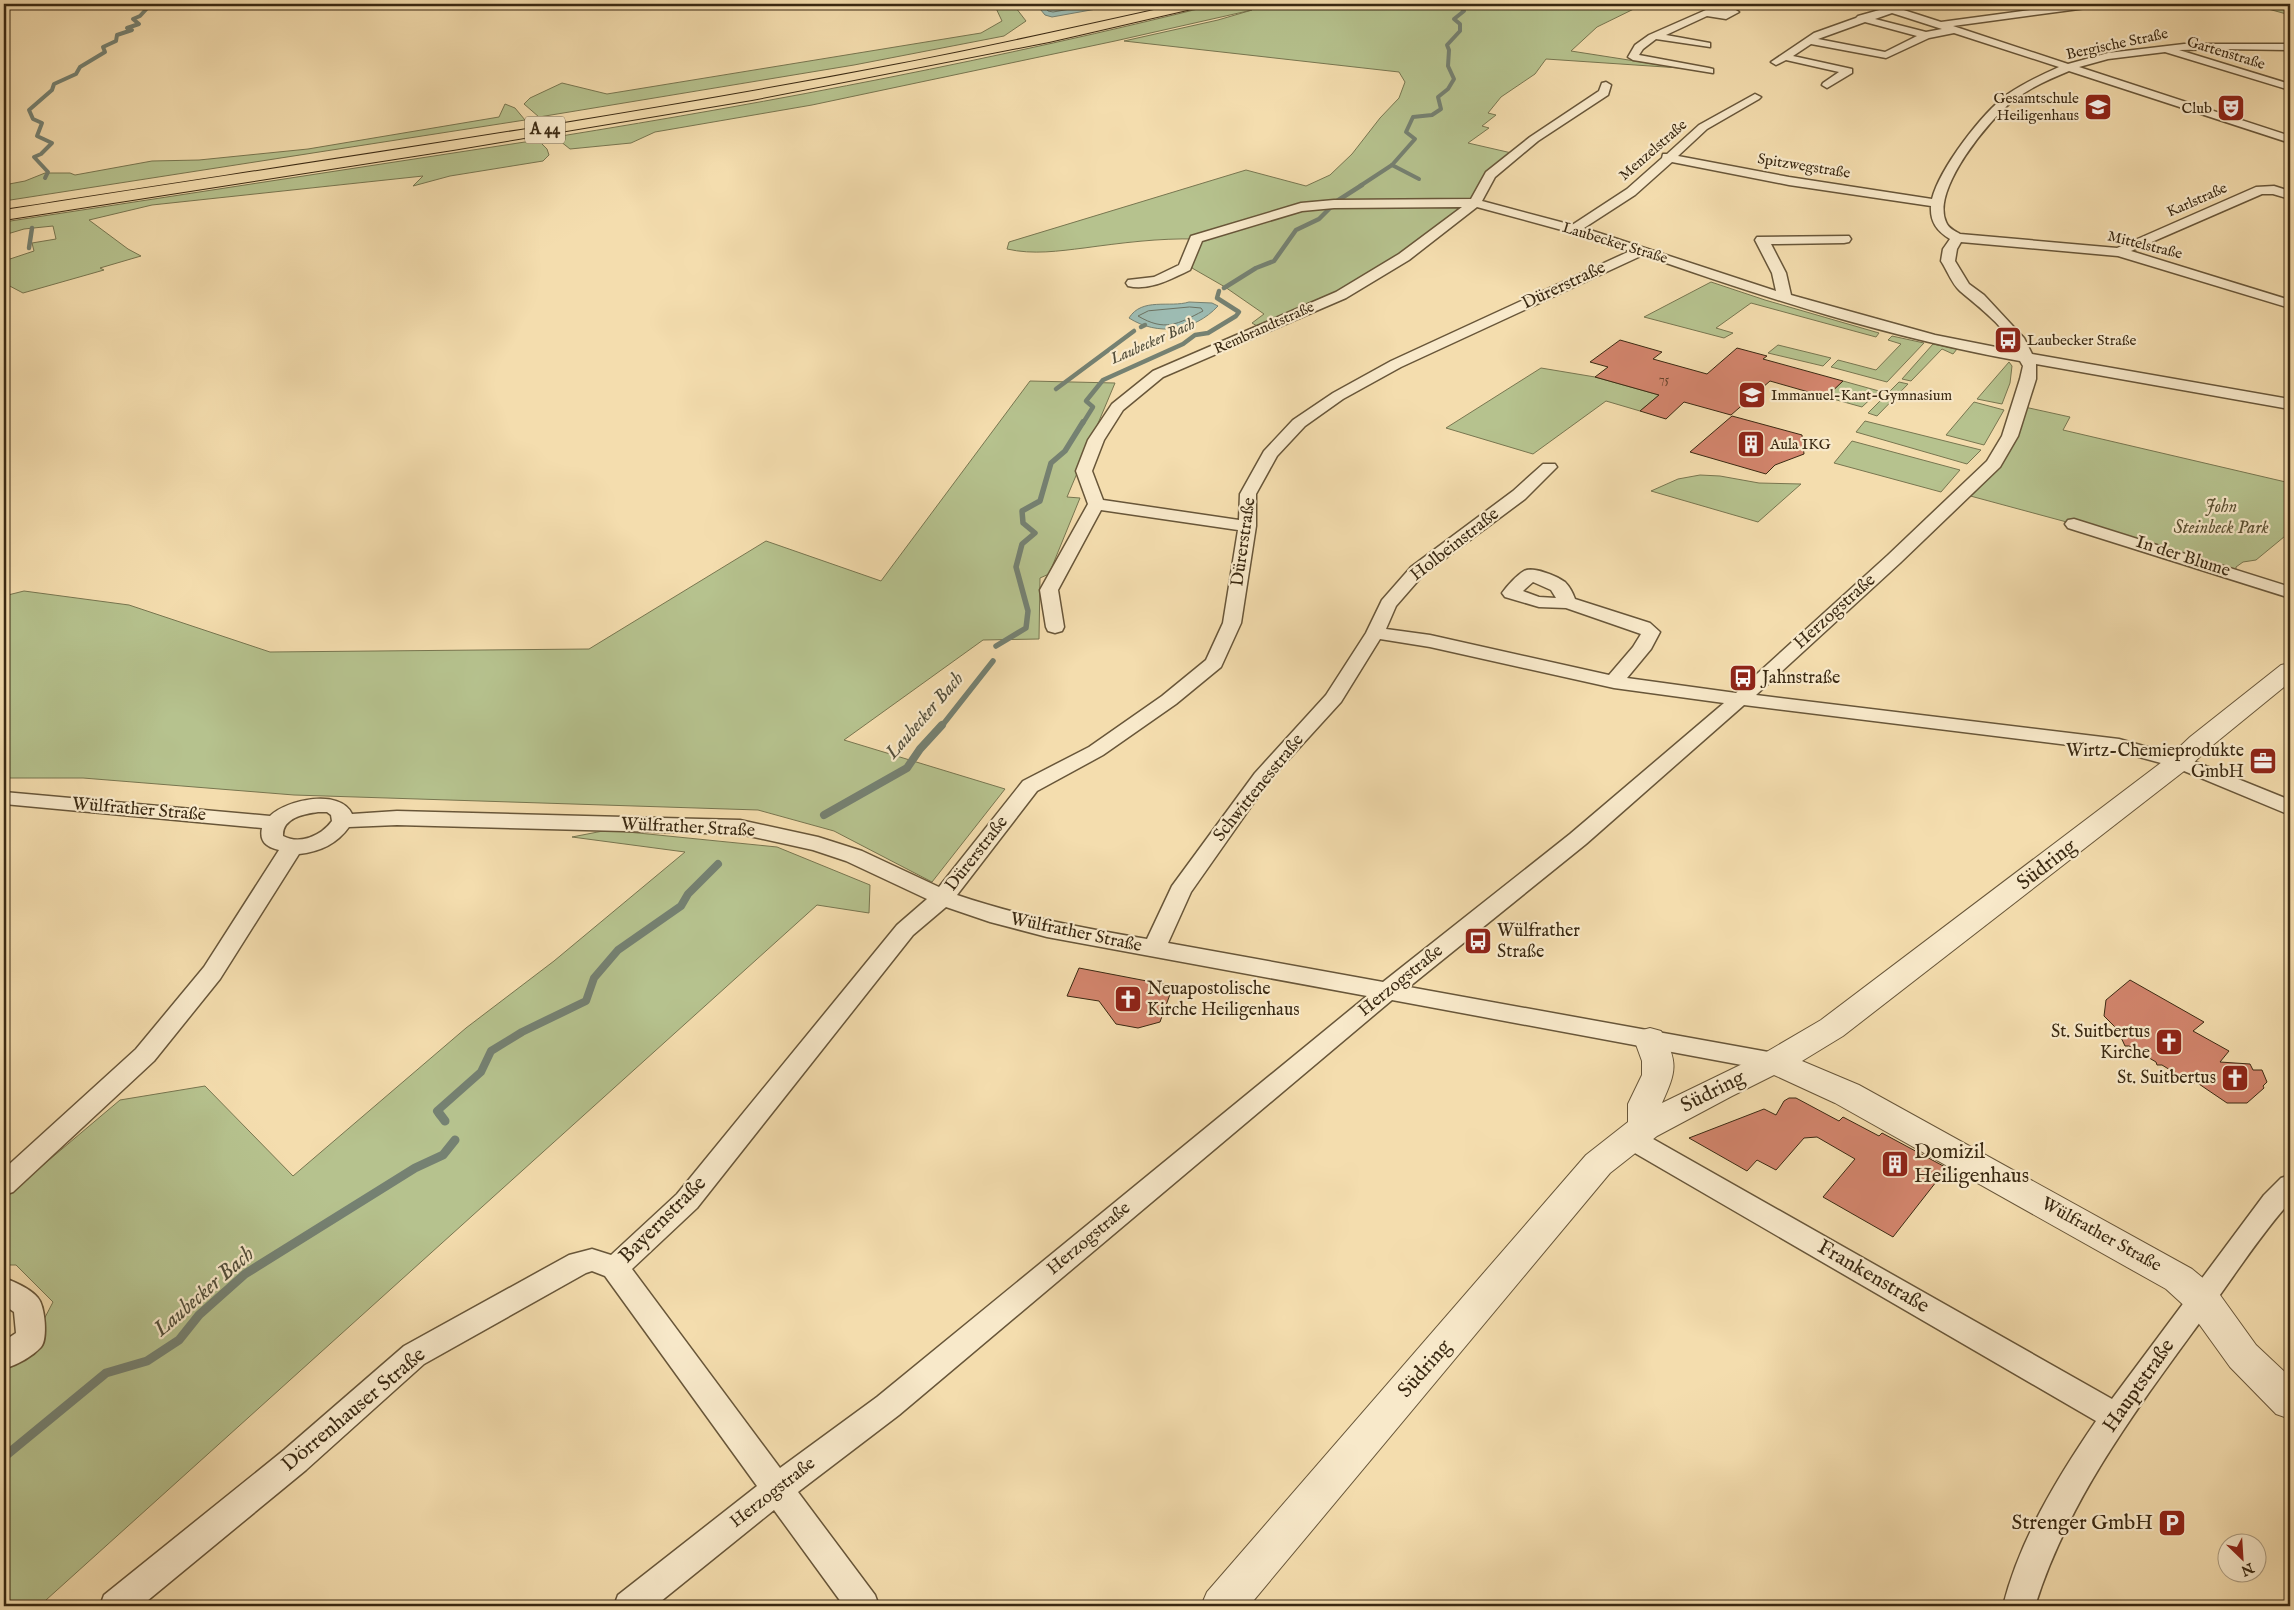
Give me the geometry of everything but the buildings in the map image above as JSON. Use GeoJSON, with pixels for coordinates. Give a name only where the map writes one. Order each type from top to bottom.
{"type":"FeatureCollection","features":[{"type":"Feature","properties":{"kind":"highway","name":"A 44"},"geometry":{"type":"LineString","coordinates":[[4,206],[434,141],[684,99],[956,50],[1166,4]]}},
{"type":"Feature","properties":{"kind":"highway","name":"A 44"},"geometry":{"type":"LineString","coordinates":[[4,215],[524,133],[840,79],[1075,32],[1196,4]]}},
{"type":"Feature","properties":{"kind":"street"},"geometry":{"type":"LineString","coordinates":[[1876,4],[2290,140]]}},
{"type":"Feature","properties":{"kind":"street"},"geometry":{"type":"LineString","coordinates":[[1940,25],[2094,4]]}},
{"type":"Feature","properties":{"kind":"street"},"geometry":{"type":"LineString","coordinates":[[1827,85],[1848,71],[1788,61],[1818,35],[1861,18],[1893,9]]}},
{"type":"Feature","properties":{"kind":"street"},"geometry":{"type":"LineString","coordinates":[[1709,71],[1654,60],[1662,56],[1636,51],[1655,36],[1706,13],[1726,16],[1738,10]]}},
{"type":"Feature","properties":{"kind":"street"},"geometry":{"type":"LineString","coordinates":[[1861,18],[1926,35]]}},
{"type":"Feature","properties":{"kind":"street"},"geometry":{"type":"LineString","coordinates":[[1810,41],[1886,55],[1926,35],[1954,30]]}},
{"type":"Feature","properties":{"kind":"street"},"geometry":{"type":"LineString","coordinates":[[1655,36],[1706,46]]}},
{"type":"Feature","properties":{"kind":"street","name":"Bergische Straße"},"geometry":{"type":"LineString","coordinates":[[1937,203],[1949,171],[1985,123],[2001,106],[2024,88],[2068,68],[2160,48],[2224,45],[2290,47]]}},
{"type":"Feature","properties":{"kind":"street","name":"Gartenstraße"},"geometry":{"type":"LineString","coordinates":[[2160,48],[2287,86]]}},
{"type":"Feature","properties":{"kind":"street","name":"Rembrandtstraße"},"geometry":{"type":"LineString","coordinates":[[1096,504],[1084,471],[1096,440],[1117,407],[1158,374],[1341,294],[1404,257],[1475,204],[1490,175],[1534,139],[1604,93],[1606,86]]}},
{"type":"Feature","properties":{"kind":"street","name":"Menzelstraße"},"geometry":{"type":"LineString","coordinates":[[1574,229],[1631,192],[1703,127],[1755,97]]}},
{"type":"Feature","properties":{"kind":"street","name":"Spitzwegstraße"},"geometry":{"type":"LineString","coordinates":[[1667,158],[1789,180],[1937,203]]}},
{"type":"Feature","properties":{"kind":"street","name":"Karlstraße"},"geometry":{"type":"LineString","coordinates":[[2120,252],[2260,190],[2274,190],[2290,195]]}},
{"type":"Feature","properties":{"kind":"street"},"geometry":{"type":"LineString","coordinates":[[1937,203],[1942,227],[1958,238],[1950,249],[1948,261],[1964,287],[1979,298],[2019,341],[2027,357]]}},
{"type":"Feature","properties":{"kind":"street","name":"Laubecker Straße"},"geometry":{"type":"LineString","coordinates":[[1133,283],[1157,281],[1185,267],[1196,239],[1301,207],[1334,204],[1475,204],[1574,229],[1642,250],[1753,289],[1934,339],[2290,404]]}},
{"type":"Feature","properties":{"kind":"street","name":"Mittelstraße"},"geometry":{"type":"LineString","coordinates":[[1958,238],[2120,252],[2290,304]]}},
{"type":"Feature","properties":{"kind":"street"},"geometry":{"type":"LineString","coordinates":[[1784,297],[1779,273],[1762,240],[1813,241],[1844,239]]}},
{"type":"Feature","properties":{"kind":"street","name":"Dürerstraße"},"geometry":{"type":"LineString","coordinates":[[943,898],[1030,786],[1096,751],[1169,700],[1214,664],[1232,623],[1247,526],[1248,494],[1270,454],[1299,423],[1338,396],[1396,364],[1642,250]]}},
{"type":"Feature","properties":{"kind":"street","name":"Herzogstraße"},"geometry":{"type":"LineString","coordinates":[[630,1606],[777,1488],[888,1406],[1388,991],[1578,838],[1696,739],[1894,559],[1994,464],[2010,436],[2018,412],[2028,379],[2030,366],[2027,357]]}},
{"type":"Feature","properties":{"kind":"street","name":"Holbeinstraße"},"geometry":{"type":"LineString","coordinates":[[1375,633],[1388,604],[1417,571],[1519,495],[1549,467]]}},
{"type":"Feature","properties":{"kind":"street"},"geometry":{"type":"LineString","coordinates":[[1055,627],[1050,590],[1096,504],[1247,526]]}},
{"type":"Feature","properties":{"kind":"street","name":"In der Blume"},"geometry":{"type":"LineString","coordinates":[[2074,524],[2230,572],[2290,593]]}},
{"type":"Feature","properties":{"kind":"street"},"geometry":{"type":"LineString","coordinates":[[1567,602],[1642,627],[1650,632],[1648,640],[1622,669],[1614,682]]}},
{"type":"Feature","properties":{"kind":"street"},"geometry":{"type":"LineString","coordinates":[[1375,633],[1430,641],[1614,682],[1738,700],[2119,745],[2179,762],[2290,808]]}},
{"type":"Feature","properties":{"kind":"street","name":"Schwittenesstraße"},"geometry":{"type":"LineString","coordinates":[[1154,949],[1180,891],[1262,778],[1334,698],[1375,633]]}},
{"type":"Feature","properties":{"kind":"street","name":"Südring"},"geometry":{"type":"LineString","coordinates":[[1222,1606],[1598,1164],[1637,1133],[1720,1087],[1774,1062],[1842,1021],[2179,762],[2290,670]]}},
{"type":"Feature","properties":{"kind":"street","name":"Wülfrather Straße"},"geometry":{"type":"LineString","coordinates":[[4,798],[275,823]]}},
{"type":"Feature","properties":{"kind":"street"},"geometry":{"type":"LineString","coordinates":[[332,806],[341,812],[343,821],[338,831],[326,840],[309,846],[292,848],[280,845],[272,839],[271,831],[275,823],[286,814],[301,807],[332,806]]}},
{"type":"Feature","properties":{"kind":"street","name":"Wülfrather Straße"},"geometry":{"type":"LineString","coordinates":[[343,821],[397,818],[740,827],[818,844],[854,856],[943,898],[998,917],[1047,929],[1774,1062],[1846,1094],[2179,1279],[2202,1299],[2243,1356],[2290,1402]]}},
{"type":"Feature","properties":{"kind":"street"},"geometry":{"type":"LineString","coordinates":[[4,1185],[146,1055],[212,973],[292,848]]}},
{"type":"Feature","properties":{"kind":"street","name":"Bayernstraße"},"geometry":{"type":"LineString","coordinates":[[863,1606],[615,1268],[687,1201],[905,930],[943,898]]}},
{"type":"Feature","properties":{"kind":"street"},"geometry":{"type":"LineString","coordinates":[[1637,1133],[1645,1104],[1658,1074],[1658,1061],[1650,1039]]}},
{"type":"Feature","properties":{"kind":"street","name":"Frankenstraße"},"geometry":{"type":"LineString","coordinates":[[1637,1133],[2116,1417]]}},
{"type":"Feature","properties":{"kind":"street","name":"Hauptstraße"},"geometry":{"type":"LineString","coordinates":[[2020,1606],[2027,1576],[2068,1490],[2116,1417],[2274,1202],[2290,1185]]}},
{"type":"Feature","properties":{"kind":"street","name":"Dörrenhauser Straße"},"geometry":{"type":"LineString","coordinates":[[116,1606],[295,1460],[414,1355],[579,1263],[592,1260],[615,1268]]}},
{"type":"Feature","properties":{"kind":"street"},"geometry":{"type":"LineString","coordinates":[[4,1290],[28,1306],[31,1338],[4,1357]]}},
{"type":"Feature","properties":{"kind":"green space"},"geometry":{"type":"Polygon","coordinates":[[[994,4],[1019,4],[1016,8],[1026,21],[1004,36],[854,65],[539,117],[524,104],[530,98],[562,83],[607,94],[981,33],[1002,21],[994,4]]]}},
{"type":"Feature","properties":{"kind":"green space"},"geometry":{"type":"Polygon","coordinates":[[[1218,4],[1644,4],[1597,27],[1571,51],[1680,68],[1546,59],[1535,74],[1501,97],[1488,113],[1496,115],[1482,126],[1489,128],[1468,143],[1516,154],[1490,175],[1475,203],[1341,294],[1262,329],[1252,323],[1264,314],[1225,287],[1192,268],[1196,239],[1140,241],[1046,252],[1026,252],[1007,249],[1009,242],[1246,170],[1306,186],[1330,175],[1352,154],[1380,118],[1399,98],[1405,82],[1399,72],[1124,41],[1218,20],[1252,10],[812,105],[655,132],[631,143],[570,149],[555,137],[722,109],[888,78],[1053,43],[1218,4]]]}},
{"type":"Feature","properties":{"kind":"green space"},"geometry":{"type":"Polygon","coordinates":[[[2250,4],[2290,4],[2290,15],[2250,4]]]}},
{"type":"Feature","properties":{"kind":"green space"},"geometry":{"type":"Polygon","coordinates":[[[505,104],[515,108],[525,120],[4,201],[4,185],[25,181],[45,173],[70,173],[75,175],[152,161],[199,160],[308,149],[499,117],[505,104]]]}},
{"type":"Feature","properties":{"kind":"green space"},"geometry":{"type":"Polygon","coordinates":[[[538,140],[547,149],[549,155],[543,161],[450,176],[413,186],[423,176],[152,205],[89,220],[128,249],[141,256],[100,268],[104,270],[23,293],[4,283],[4,261],[34,251],[32,243],[56,239],[53,226],[24,229],[4,235],[4,222],[538,140]]]}},
{"type":"Feature","properties":{"kind":"green space"},"geometry":{"type":"Polygon","coordinates":[[[1711,282],[1765,300],[1879,333],[1876,337],[1751,303],[1716,328],[1733,333],[1724,338],[1644,317],[1711,282]]]}},
{"type":"Feature","properties":{"kind":"green space"},"geometry":{"type":"Polygon","coordinates":[[[1892,336],[1924,343],[1887,382],[1831,367],[1838,360],[1876,370],[1901,344],[1888,340],[1892,336]]]}},
{"type":"Feature","properties":{"kind":"green space"},"geometry":{"type":"Polygon","coordinates":[[[1933,344],[1957,349],[1953,354],[1942,349],[1911,381],[1902,379],[1933,344]]]}},
{"type":"Feature","properties":{"kind":"green space"},"geometry":{"type":"Polygon","coordinates":[[[1778,345],[1831,358],[1823,366],[1768,353],[1778,345]]]}},
{"type":"Feature","properties":{"kind":"green space"},"geometry":{"type":"Polygon","coordinates":[[[2009,362],[2012,366],[2010,383],[2002,404],[1977,399],[2009,362]]]}},
{"type":"Feature","properties":{"kind":"green space"},"geometry":{"type":"Polygon","coordinates":[[[1541,368],[1595,377],[1659,395],[1640,411],[1606,401],[1533,454],[1446,428],[1541,368]]]}},
{"type":"Feature","properties":{"kind":"green space"},"geometry":{"type":"Polygon","coordinates":[[[1030,381],[1115,383],[1067,497],[1080,498],[1049,574],[1040,578],[1039,639],[983,640],[844,740],[1005,789],[932,882],[834,831],[758,810],[294,795],[83,778],[4,778],[4,596],[24,591],[129,605],[270,652],[589,649],[766,541],[881,581],[1030,381]]]}},
{"type":"Feature","properties":{"kind":"green space"},"geometry":{"type":"Polygon","coordinates":[[[1843,381],[1879,391],[1862,407],[1826,397],[1843,381]]]}},
{"type":"Feature","properties":{"kind":"green space"},"geometry":{"type":"Polygon","coordinates":[[[1899,382],[1908,384],[1877,416],[1868,413],[1899,382]]]}},
{"type":"Feature","properties":{"kind":"green space"},"geometry":{"type":"Polygon","coordinates":[[[1974,402],[2004,410],[1984,445],[1946,435],[1974,402]]]}},
{"type":"Feature","properties":{"kind":"green space","name":"John Steinbeck Park"},"geometry":{"type":"Polygon","coordinates":[[[2020,406],[2070,417],[2063,430],[2290,483],[2290,532],[2256,560],[2243,562],[2236,567],[2236,574],[2074,524],[1963,494],[1994,464],[2020,406]]]}},
{"type":"Feature","properties":{"kind":"green space"},"geometry":{"type":"Polygon","coordinates":[[[1865,421],[1981,450],[1967,464],[1856,432],[1865,421]]]}},
{"type":"Feature","properties":{"kind":"green space"},"geometry":{"type":"Polygon","coordinates":[[[1852,441],[1960,470],[1941,492],[1834,463],[1852,441]]]}},
{"type":"Feature","properties":{"kind":"green space"},"geometry":{"type":"Polygon","coordinates":[[[1700,475],[1720,476],[1759,483],[1801,484],[1758,522],[1651,491],[1678,479],[1700,475]]]}},
{"type":"Feature","properties":{"kind":"green space"},"geometry":{"type":"Polygon","coordinates":[[[608,830],[777,847],[870,885],[869,913],[817,905],[46,1600],[48,1606],[4,1606],[4,1370],[26,1354],[53,1302],[16,1265],[4,1265],[4,1198],[120,1100],[205,1086],[293,1176],[466,1028],[554,961],[685,852],[572,837],[608,830]]]}},
{"type":"Feature","properties":{"kind":"water"},"geometry":{"type":"Polygon","coordinates":[[[1036,4],[1124,4],[1052,17],[1045,15],[1036,4]]]}},
{"type":"Feature","properties":{"kind":"water"},"geometry":{"type":"Polygon","coordinates":[[[1189,302],[1212,303],[1218,306],[1198,321],[1187,326],[1175,328],[1151,327],[1129,318],[1141,307],[1189,302]]]}},
{"type":"Feature","properties":{"kind":"waterway"},"geometry":{"type":"LineString","coordinates":[[45,178],[48,172],[34,157],[41,154],[52,143],[37,136],[42,123],[33,119],[29,110],[52,90],[54,84],[76,74],[80,67],[105,52],[103,47],[116,41],[117,35],[132,30],[127,28],[139,24],[133,19],[140,16],[151,4]]}},
{"type":"Feature","properties":{"kind":"waterway","name":"Laubecker Bach"},"geometry":{"type":"LineString","coordinates":[[1392,165],[1415,139],[1406,132],[1413,117],[1432,115],[1441,109],[1438,97],[1448,89],[1454,79],[1448,66],[1449,50],[1447,45],[1460,31],[1460,24],[1454,19],[1464,11],[1458,4]]}},
{"type":"Feature","properties":{"kind":"waterway","name":"Laubecker Bach"},"geometry":{"type":"LineString","coordinates":[[1360,186],[1392,165]]}},
{"type":"Feature","properties":{"kind":"waterway"},"geometry":{"type":"LineString","coordinates":[[1392,165],[1419,179]]}},
{"type":"Feature","properties":{"kind":"waterway","name":"Laubecker Bach"},"geometry":{"type":"LineString","coordinates":[[1224,288],[1256,268],[1274,261],[1296,230],[1319,219],[1337,201],[1362,185]]}},
{"type":"Feature","properties":{"kind":"waterway"},"geometry":{"type":"LineString","coordinates":[[29,248],[32,228]]}},
{"type":"Feature","properties":{"kind":"waterway","name":"Laubecker Bach"},"geometry":{"type":"LineString","coordinates":[[1083,423],[1093,407],[1086,401],[1103,380],[1183,344],[1195,335],[1208,333],[1236,316],[1239,312],[1217,298],[1219,291]]}},
{"type":"Feature","properties":{"kind":"waterway"},"geometry":{"type":"LineString","coordinates":[[1141,327],[1145,325]]}},
{"type":"Feature","properties":{"kind":"waterway"},"geometry":{"type":"LineString","coordinates":[[1056,389],[1134,331]]}},
{"type":"Feature","properties":{"kind":"waterway","name":"Laubecker Bach"},"geometry":{"type":"LineString","coordinates":[[996,646],[1026,628],[1028,611],[1016,567],[1022,544],[1035,533],[1023,523],[1022,511],[1040,501],[1051,463],[1065,451],[1083,422]]}},
{"type":"Feature","properties":{"kind":"waterway","name":"Laubecker Bach"},"geometry":{"type":"LineString","coordinates":[[941,727],[993,661]]}},
{"type":"Feature","properties":{"kind":"waterway","name":"Laubecker Bach"},"geometry":{"type":"LineString","coordinates":[[824,815],[907,768],[920,749],[942,725]]}},
{"type":"Feature","properties":{"kind":"waterway","name":"Laubecker Bach"},"geometry":{"type":"LineString","coordinates":[[440,1115],[437,1111],[481,1072],[491,1051],[522,1032],[586,1001],[594,978],[618,950],[681,906],[688,894],[718,864]]}},
{"type":"Feature","properties":{"kind":"waterway","name":"Laubecker Bach"},"geometry":{"type":"LineString","coordinates":[[439,1113],[445,1121]]}},
{"type":"Feature","properties":{"kind":"waterway","name":"Laubecker Bach"},"geometry":{"type":"LineString","coordinates":[[4,1457],[106,1373],[147,1361],[179,1340],[199,1315],[245,1274],[415,1168],[443,1155],[455,1140]]}},
{"type":"Feature","properties":{"kind":"place","name":"Gesamtschule Heiligenhaus"},"geometry":{"type":"Point","coordinates":[2098,107]}},
{"type":"Feature","properties":{"kind":"place","name":"Club"},"geometry":{"type":"Point","coordinates":[2231,108]}},
{"type":"Feature","properties":{"kind":"place","name":"Laubecker Straße"},"geometry":{"type":"Point","coordinates":[2008,340]}},
{"type":"Feature","properties":{"kind":"place","name":"Immanuel-Kant-Gymnasium"},"geometry":{"type":"Point","coordinates":[1752,395]}},
{"type":"Feature","properties":{"kind":"place","name":"Aula IKG"},"geometry":{"type":"Point","coordinates":[1751,444]}},
{"type":"Feature","properties":{"kind":"place","name":"Jahnstraße"},"geometry":{"type":"Point","coordinates":[1743,678]}},
{"type":"Feature","properties":{"kind":"place","name":"Wirtz-Chemieprodukte GmbH"},"geometry":{"type":"Point","coordinates":[2263,761]}},
{"type":"Feature","properties":{"kind":"place","name":"Wülfrather Straße"},"geometry":{"type":"Point","coordinates":[1478,941]}},
{"type":"Feature","properties":{"kind":"place","name":"Neuapostolische Kirche Heiligenhaus"},"geometry":{"type":"Point","coordinates":[1128,999]}},
{"type":"Feature","properties":{"kind":"place","name":"St. Suitbertus Kirche"},"geometry":{"type":"Point","coordinates":[2169,1042]}},
{"type":"Feature","properties":{"kind":"place","name":"St. Suitbertus"},"geometry":{"type":"Point","coordinates":[2235,1078]}},
{"type":"Feature","properties":{"kind":"place","name":"Domizil Heiligenhaus"},"geometry":{"type":"Point","coordinates":[1895,1164]}},
{"type":"Feature","properties":{"kind":"place","name":"Strenger GmbH"},"geometry":{"type":"Point","coordinates":[2172,1523]}}]}
